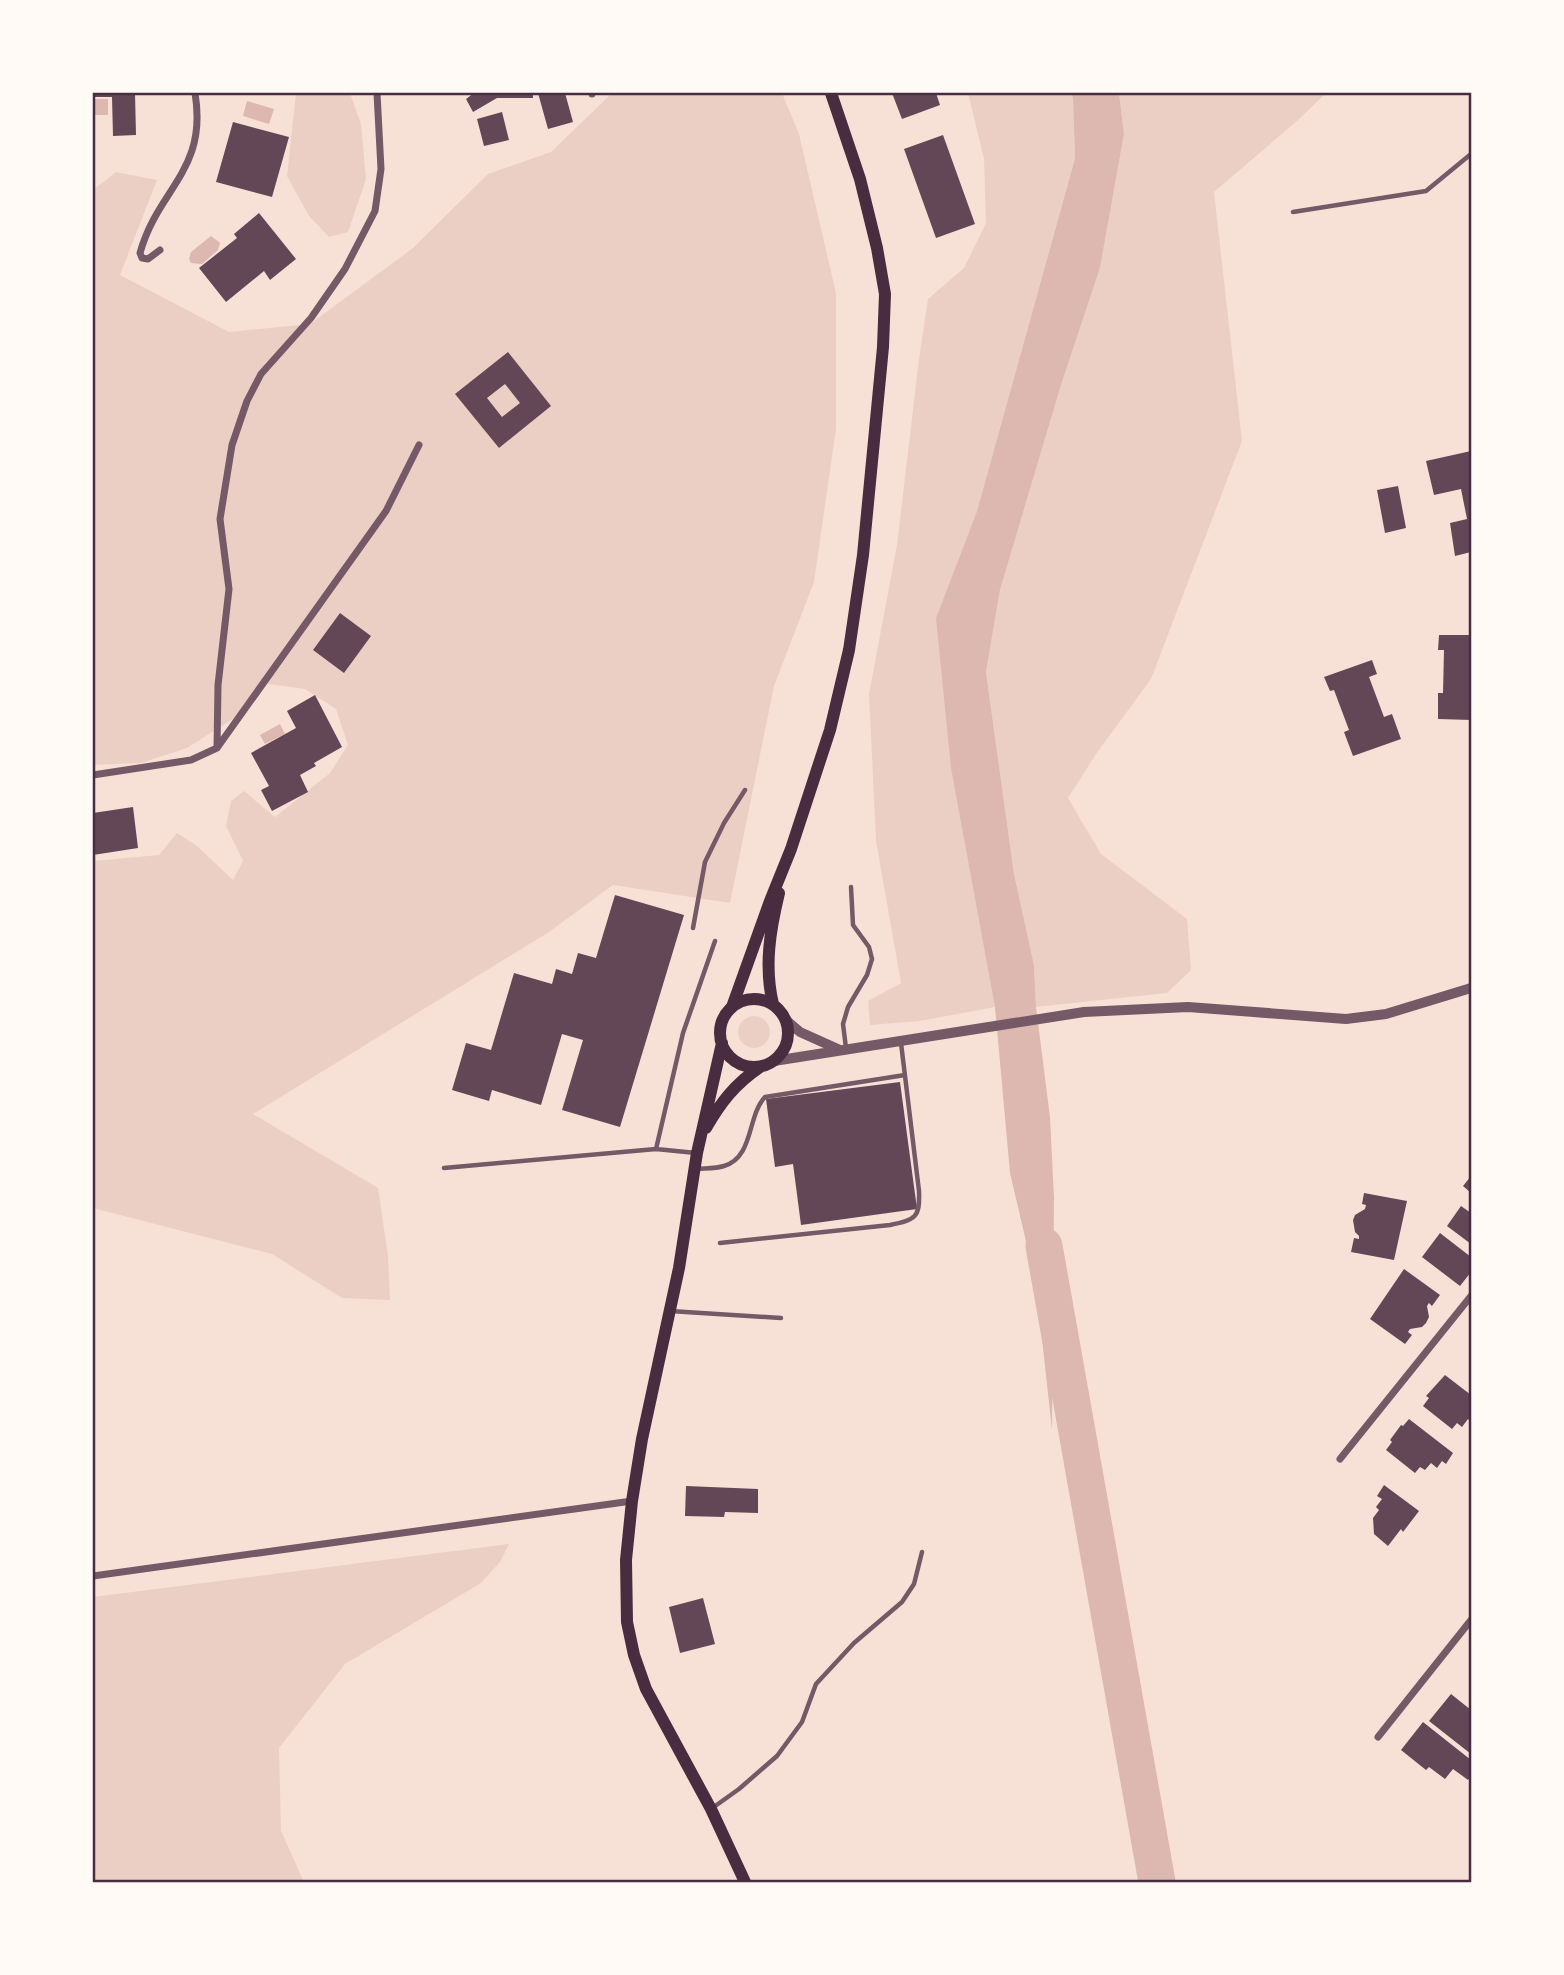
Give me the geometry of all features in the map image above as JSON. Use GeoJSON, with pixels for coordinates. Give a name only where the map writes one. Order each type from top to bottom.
{"type":"FeatureCollection","features":[{"type":"Feature","properties":{"kind":"main road"},"geometry":{"type":"LineString","coordinates":[[745,1882],[711,1810],[646,1689],[634,1655],[627,1622],[625,1560],[642,1439],[670,1311],[700,1138],[722,1043],[720,1030],[724,1017],[732,1007],[791,849],[830,730],[849,650],[863,555],[883,347],[885,294],[860,179],[831,93]]}},
{"type":"Feature","properties":{"kind":"main road"},"geometry":{"type":"LineString","coordinates":[[700,1138],[717,1108],[739,1081],[761,1066],[774,1061],[784,1050],[789,1036],[787,1021],[773,1004],[767,979],[777,904],[791,849]]}},
{"type":"Feature","properties":{"kind":"main road"},"geometry":{"type":"LineString","coordinates":[[732,1007],[752,999],[773,1004]]}},
{"type":"Feature","properties":{"kind":"main road"},"geometry":{"type":"LineString","coordinates":[[722,1043],[733,1060],[741,1065],[761,1066]]}},
{"type":"Feature","properties":{"kind":"street"},"geometry":{"type":"LineString","coordinates":[[160,250],[148,259],[142,258],[140,253],[163,203],[183,175],[196,144],[198,109],[195,93]]}},
{"type":"Feature","properties":{"kind":"street"},"geometry":{"type":"LineString","coordinates":[[217,748],[218,685],[229,589],[220,519],[232,445],[247,401],[261,374],[317,308],[345,269],[375,211],[381,169],[377,93]]}},
{"type":"Feature","properties":{"kind":"street"},"geometry":{"type":"LineString","coordinates":[[93,775],[191,760],[217,748],[386,511],[419,444]]}},
{"type":"Feature","properties":{"kind":"street"},"geometry":{"type":"LineString","coordinates":[[774,1061],[1084,1012],[1188,1007],[1346,1019],[1386,1014],[1471,988]]}},
{"type":"Feature","properties":{"kind":"street"},"geometry":{"type":"LineString","coordinates":[[787,1021],[800,1032],[843,1050]]}},
{"type":"Feature","properties":{"kind":"street"},"geometry":{"type":"LineString","coordinates":[[1340,1459],[1471,1296]]}},
{"type":"Feature","properties":{"kind":"street"},"geometry":{"type":"LineString","coordinates":[[93,1576],[632,1501]]}},
{"type":"Feature","properties":{"kind":"street"},"geometry":{"type":"LineString","coordinates":[[1378,1737],[1471,1620]]}},
{"type":"Feature","properties":{"kind":"lane"},"geometry":{"type":"LineString","coordinates":[[1293,212],[1426,191],[1471,154]]}},
{"type":"Feature","properties":{"kind":"lane"},"geometry":{"type":"LineString","coordinates":[[693,928],[705,862],[724,823],[746,790]]}},
{"type":"Feature","properties":{"kind":"lane"},"geometry":{"type":"LineString","coordinates":[[843,1050],[843,1024],[848,1007],[867,975],[872,959],[869,947],[853,925],[851,887]]}},
{"type":"Feature","properties":{"kind":"lane"},"geometry":{"type":"LineString","coordinates":[[656,1149],[683,1033],[715,941]]}},
{"type":"Feature","properties":{"kind":"lane"},"geometry":{"type":"LineString","coordinates":[[720,1242],[890,1225],[908,1222],[915,1216],[919,1209],[919,1191],[900,1040]]}},
{"type":"Feature","properties":{"kind":"lane"},"geometry":{"type":"LineString","coordinates":[[695,1169],[723,1166],[736,1160],[741,1154],[756,1110],[765,1097],[905,1075]]}},
{"type":"Feature","properties":{"kind":"lane"},"geometry":{"type":"LineString","coordinates":[[444,1168],[656,1149],[697,1153]]}},
{"type":"Feature","properties":{"kind":"lane"},"geometry":{"type":"LineString","coordinates":[[670,1311],[781,1318]]}},
{"type":"Feature","properties":{"kind":"lane"},"geometry":{"type":"LineString","coordinates":[[711,1810],[778,1756],[802,1722],[816,1684],[854,1643],[902,1602],[914,1584],[922,1552]]}},
{"type":"Feature","properties":{"kind":"shaded area"},"geometry":{"type":"Polygon","coordinates":[[[296,93],[350,93],[361,124],[366,179],[348,232],[329,237],[309,216],[287,176],[296,93]]]}},
{"type":"Feature","properties":{"kind":"shaded area"},"geometry":{"type":"Polygon","coordinates":[[[609,93],[782,93],[799,134],[836,293],[836,429],[814,582],[774,686],[730,903],[613,885],[549,932],[253,1114],[378,1188],[388,1256],[390,1300],[342,1298],[272,1254],[93,1208],[93,861],[159,855],[177,833],[197,846],[233,880],[243,861],[226,826],[231,801],[244,791],[275,817],[330,773],[348,745],[336,709],[305,689],[261,683],[239,715],[187,748],[141,763],[93,765],[93,190],[116,172],[157,180],[120,275],[229,332],[310,324],[413,248],[488,174],[551,152],[609,96],[609,93]]]}},
{"type":"Feature","properties":{"kind":"shaded area"},"geometry":{"type":"Polygon","coordinates":[[[968,93],[1071,93],[1075,157],[977,511],[936,618],[995,1007],[920,1021],[870,1025],[868,1001],[901,983],[876,841],[869,694],[897,545],[928,299],[964,268],[986,223],[984,159],[968,93]]]}},
{"type":"Feature","properties":{"kind":"shaded area"},"geometry":{"type":"Polygon","coordinates":[[[1071,93],[1119,93],[1124,134],[1100,268],[1061,385],[1000,590],[986,672],[1014,874],[1034,965],[1036,1007],[1050,1117],[1054,1198],[1052,1430],[1036,1284],[1010,1173],[995,1007],[951,768],[936,618],[977,511],[1075,158],[1071,93]]]}},
{"type":"Feature","properties":{"kind":"shaded area"},"geometry":{"type":"Polygon","coordinates":[[[1119,93],[1326,93],[1214,192],[1242,441],[1151,679],[1096,754],[1068,798],[1101,854],[1187,919],[1191,970],[1167,993],[1036,1007],[1034,965],[1014,874],[986,672],[1000,590],[1061,385],[1100,268],[1124,134],[1119,93]]]}},
{"type":"Feature","properties":{"kind":"shaded area"},"geometry":{"type":"Polygon","coordinates":[[[93,99],[108,99],[108,115],[93,115],[93,99]]]}},
{"type":"Feature","properties":{"kind":"shaded area"},"geometry":{"type":"Polygon","coordinates":[[[247,101],[274,109],[269,124],[243,116],[247,101]]]}},
{"type":"Feature","properties":{"kind":"shaded area"},"geometry":{"type":"Polygon","coordinates":[[[211,236],[220,243],[218,250],[202,264],[191,263],[191,252],[211,236]]]}},
{"type":"Feature","properties":{"kind":"shaded area"},"geometry":{"type":"Polygon","coordinates":[[[280,724],[285,734],[265,744],[260,735],[280,724]]]}},
{"type":"Feature","properties":{"kind":"shaded area"},"geometry":{"type":"Polygon","coordinates":[[[754,1016],[765,1021],[770,1032],[765,1043],[754,1048],[743,1043],[738,1032],[743,1021],[754,1016]]]}},
{"type":"Feature","properties":{"kind":"shaded area"},"geometry":{"type":"Polygon","coordinates":[[[509,1544],[500,1562],[481,1583],[345,1664],[279,1748],[281,1831],[304,1882],[93,1882],[93,1597],[509,1544]]]}},
{"type":"Feature","properties":{"kind":"building"},"geometry":{"type":"Polygon","coordinates":[[[93,93],[135,93],[136,135],[113,136],[112,97],[93,97],[93,93]]]}},
{"type":"Feature","properties":{"kind":"building"},"geometry":{"type":"Polygon","coordinates":[[[474,93],[533,93],[533,98],[497,98],[473,112],[466,99],[474,93]]]}},
{"type":"Feature","properties":{"kind":"building"},"geometry":{"type":"Polygon","coordinates":[[[538,93],[565,93],[573,122],[548,129],[538,93]]]}},
{"type":"Feature","properties":{"kind":"building"},"geometry":{"type":"Polygon","coordinates":[[[892,93],[936,93],[940,105],[902,119],[892,93]]]}},
{"type":"Feature","properties":{"kind":"building"},"geometry":{"type":"Polygon","coordinates":[[[502,112],[509,140],[484,146],[477,119],[502,112]]]}},
{"type":"Feature","properties":{"kind":"building"},"geometry":{"type":"Polygon","coordinates":[[[233,122],[289,137],[272,197],[216,182],[233,122]]]}},
{"type":"Feature","properties":{"kind":"building"},"geometry":{"type":"Polygon","coordinates":[[[943,135],[975,224],[936,238],[904,149],[943,135]]]}},
{"type":"Feature","properties":{"kind":"building"},"geometry":{"type":"Polygon","coordinates":[[[259,213],[296,259],[270,280],[264,271],[226,302],[199,268],[237,238],[234,234],[259,213]]]}},
{"type":"Feature","properties":{"kind":"building"},"geometry":{"type":"Polygon","coordinates":[[[508,352],[551,406],[499,448],[455,394],[508,352]],[[505,384],[487,398],[502,417],[520,403],[505,384]]]}},
{"type":"Feature","properties":{"kind":"building"},"geometry":{"type":"Polygon","coordinates":[[[1471,451],[1471,552],[1455,556],[1450,523],[1467,519],[1461,489],[1434,495],[1426,461],[1471,451]]]}},
{"type":"Feature","properties":{"kind":"building"},"geometry":{"type":"Polygon","coordinates":[[[1398,486],[1406,528],[1385,533],[1377,490],[1398,486]]]}},
{"type":"Feature","properties":{"kind":"building"},"geometry":{"type":"Polygon","coordinates":[[[340,613],[371,636],[344,673],[313,650],[340,613]]]}},
{"type":"Feature","properties":{"kind":"building"},"geometry":{"type":"Polygon","coordinates":[[[1439,635],[1471,635],[1471,720],[1438,719],[1438,693],[1443,693],[1444,650],[1438,650],[1439,635]]]}},
{"type":"Feature","properties":{"kind":"building"},"geometry":{"type":"Polygon","coordinates":[[[1372,660],[1377,674],[1369,677],[1384,717],[1392,714],[1401,739],[1353,756],[1344,732],[1349,730],[1334,690],[1330,691],[1324,677],[1372,660]]]}},
{"type":"Feature","properties":{"kind":"building"},"geometry":{"type":"Polygon","coordinates":[[[315,695],[342,747],[314,763],[316,766],[300,775],[308,792],[272,811],[261,790],[269,786],[251,753],[296,728],[287,711],[315,695]]]}},
{"type":"Feature","properties":{"kind":"building"},"geometry":{"type":"Polygon","coordinates":[[[133,807],[138,848],[93,855],[93,813],[133,807]]]}},
{"type":"Feature","properties":{"kind":"building"},"geometry":{"type":"Polygon","coordinates":[[[615,895],[684,915],[620,1127],[562,1110],[583,1040],[562,1034],[541,1105],[492,1090],[489,1101],[452,1090],[466,1043],[491,1050],[514,973],[552,984],[556,969],[572,974],[578,953],[596,958],[615,895]]]}},
{"type":"Feature","properties":{"kind":"building"},"geometry":{"type":"Polygon","coordinates":[[[900,1082],[917,1209],[801,1225],[793,1164],[775,1167],[766,1099],[900,1082]]]}},
{"type":"Feature","properties":{"kind":"building"},"geometry":{"type":"Polygon","coordinates":[[[1471,1176],[1471,1193],[1463,1186],[1471,1176]]]}},
{"type":"Feature","properties":{"kind":"building"},"geometry":{"type":"Polygon","coordinates":[[[1364,1193],[1407,1201],[1394,1260],[1351,1252],[1354,1238],[1359,1239],[1353,1220],[1355,1215],[1365,1209],[1366,1205],[1362,1204],[1364,1193]]]}},
{"type":"Feature","properties":{"kind":"building"},"geometry":{"type":"Polygon","coordinates":[[[1461,1206],[1471,1213],[1471,1244],[1447,1226],[1461,1206]]]}},
{"type":"Feature","properties":{"kind":"building"},"geometry":{"type":"Polygon","coordinates":[[[1440,1233],[1471,1257],[1471,1272],[1460,1286],[1422,1257],[1440,1233]]]}},
{"type":"Feature","properties":{"kind":"building"},"geometry":{"type":"Polygon","coordinates":[[[1404,1269],[1440,1295],[1432,1306],[1429,1303],[1427,1306],[1429,1317],[1426,1323],[1422,1327],[1410,1329],[1408,1332],[1412,1335],[1405,1344],[1370,1319],[1404,1269]]]}},
{"type":"Feature","properties":{"kind":"building"},"geometry":{"type":"Polygon","coordinates":[[[1445,1375],[1471,1395],[1471,1422],[1468,1419],[1462,1427],[1457,1423],[1452,1429],[1423,1406],[1429,1398],[1426,1396],[1445,1375]]]}},
{"type":"Feature","properties":{"kind":"building"},"geometry":{"type":"Polygon","coordinates":[[[1409,1419],[1453,1453],[1446,1464],[1442,1461],[1437,1468],[1431,1463],[1425,1470],[1420,1467],[1415,1473],[1386,1450],[1401,1425],[1409,1419]]]}},
{"type":"Feature","properties":{"kind":"building"},"geometry":{"type":"Polygon","coordinates":[[[1384,1485],[1419,1511],[1388,1546],[1374,1534],[1373,1518],[1382,1499],[1377,1496],[1384,1485]]]}},
{"type":"Feature","properties":{"kind":"building"},"geometry":{"type":"Polygon","coordinates":[[[686,1486],[758,1489],[758,1513],[725,1512],[724,1517],[685,1516],[686,1486]]]}},
{"type":"Feature","properties":{"kind":"building"},"geometry":{"type":"Polygon","coordinates":[[[703,1598],[715,1644],[680,1653],[669,1607],[703,1598]]]}},
{"type":"Feature","properties":{"kind":"building"},"geometry":{"type":"Polygon","coordinates":[[[1451,1694],[1471,1710],[1471,1754],[1429,1721],[1451,1694]]]}},
{"type":"Feature","properties":{"kind":"building"},"geometry":{"type":"Polygon","coordinates":[[[1423,1722],[1471,1760],[1471,1776],[1468,1780],[1453,1769],[1445,1779],[1429,1767],[1426,1770],[1401,1750],[1423,1722]]]}},
{"type":"Feature","properties":{"kind":"waterway"},"geometry":{"type":"LineString","coordinates":[[1044,1246],[1157,1882]]}}]}
